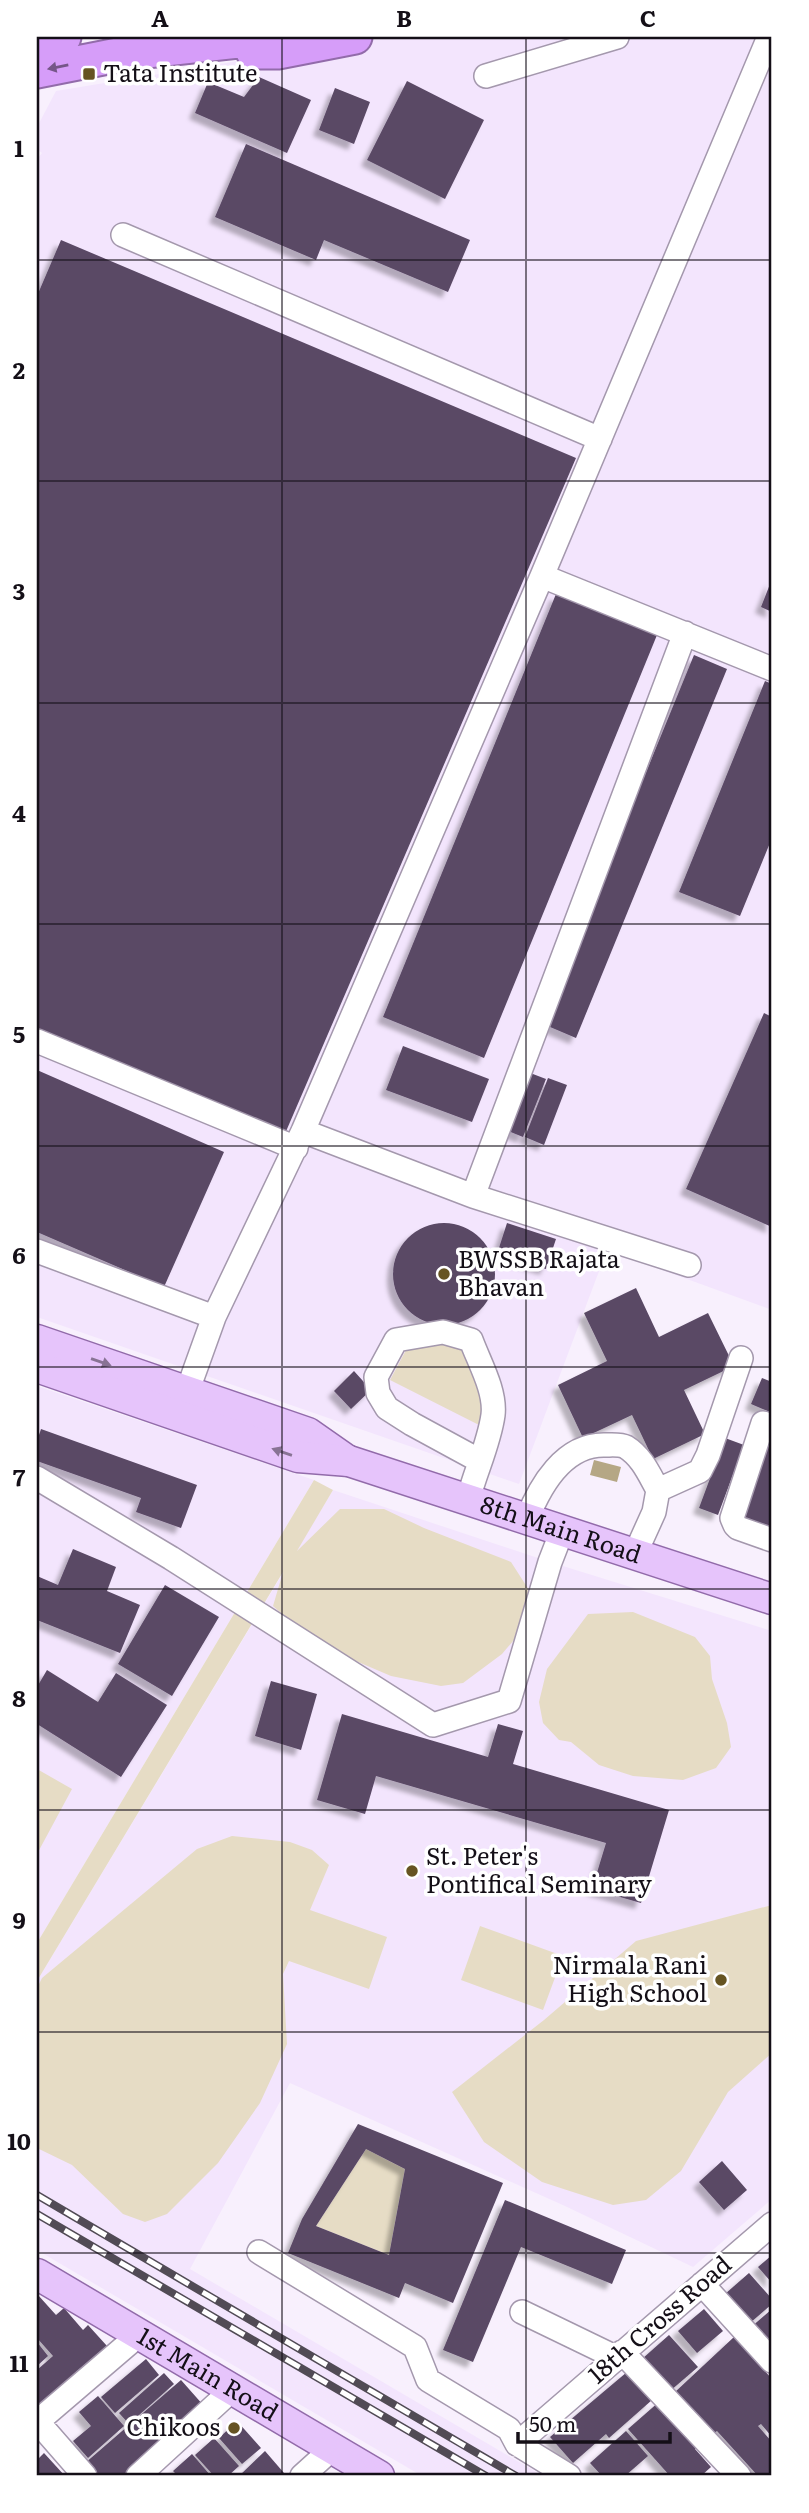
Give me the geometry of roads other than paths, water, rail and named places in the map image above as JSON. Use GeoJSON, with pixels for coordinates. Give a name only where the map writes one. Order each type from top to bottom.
{"type":"FeatureCollection","features":[{"type":"Feature","properties":{"kind":"highway"},"geometry":{"type":"LineString","coordinates":[[37,42],[64,37]]}},
{"type":"Feature","properties":{"kind":"highway"},"geometry":{"type":"LineString","coordinates":[[37,71],[128,53],[276,37]]}},
{"type":"Feature","properties":{"kind":"highway"},"geometry":{"type":"LineString","coordinates":[[128,53],[278,52],[355,37]]}},
{"type":"Feature","properties":{"kind":"main road","name":"8th Main Road"},"geometry":{"type":"LineString","coordinates":[[37,1340],[182,1404]]}},
{"type":"Feature","properties":{"kind":"main road","name":"8th Main Road"},"geometry":{"type":"LineString","coordinates":[[37,1367],[308,1433],[349,1461],[772,1599]]}},
{"type":"Feature","properties":{"kind":"main road","name":"1st Main Road"},"geometry":{"type":"LineString","coordinates":[[37,2274],[379,2476]]}},
{"type":"Feature","properties":{"kind":"street"},"geometry":{"type":"LineString","coordinates":[[486,76],[617,37]]}},
{"type":"Feature","properties":{"kind":"street"},"geometry":{"type":"LineString","coordinates":[[182,1404],[214,1317],[299,1139],[542,576],[769,37]]}},
{"type":"Feature","properties":{"kind":"street"},"geometry":{"type":"LineString","coordinates":[[122,235],[600,439]]}},
{"type":"Feature","properties":{"kind":"street"},"geometry":{"type":"LineString","coordinates":[[542,576],[772,669]]}},
{"type":"Feature","properties":{"kind":"street"},"geometry":{"type":"LineString","coordinates":[[473,1196],[685,633]]}},
{"type":"Feature","properties":{"kind":"street"},"geometry":{"type":"LineString","coordinates":[[37,1041],[299,1139],[689,1265]]}},
{"type":"Feature","properties":{"kind":"street"},"geometry":{"type":"LineString","coordinates":[[37,1251],[214,1317]]}},
{"type":"Feature","properties":{"kind":"street"},"geometry":{"type":"LineString","coordinates":[[468,1500],[480,1461],[494,1413],[490,1388],[471,1340],[443,1332],[397,1340],[376,1377],[378,1393],[387,1408],[480,1461]]}},
{"type":"Feature","properties":{"kind":"street"},"geometry":{"type":"LineString","coordinates":[[658,1490],[699,1471],[708,1455],[741,1358]]}},
{"type":"Feature","properties":{"kind":"street"},"geometry":{"type":"LineString","coordinates":[[772,1426],[764,1423],[732,1518],[738,1528],[772,1539]]}},
{"type":"Feature","properties":{"kind":"street"},"geometry":{"type":"LineString","coordinates":[[527,1519],[538,1490],[568,1457],[579,1450],[599,1445],[624,1445],[643,1462],[658,1490],[654,1512],[635,1554]]}},
{"type":"Feature","properties":{"kind":"street"},"geometry":{"type":"LineString","coordinates":[[37,1478],[171,1558],[433,1725],[509,1701],[550,1562],[562,1531]]}},
{"type":"Feature","properties":{"kind":"street","name":"18th Cross Road"},"geometry":{"type":"LineString","coordinates":[[517,2444],[618,2354],[772,2224]]}},
{"type":"Feature","properties":{"kind":"street"},"geometry":{"type":"LineString","coordinates":[[259,2252],[415,2347],[428,2380],[509,2429],[517,2444],[569,2476]]}},
{"type":"Feature","properties":{"kind":"street"},"geometry":{"type":"LineString","coordinates":[[702,2284],[772,2361]]}},
{"type":"Feature","properties":{"kind":"street"},"geometry":{"type":"LineString","coordinates":[[522,2312],[618,2354],[739,2476]]}},
{"type":"Feature","properties":{"kind":"street"},"geometry":{"type":"LineString","coordinates":[[85,2476],[37,2422],[141,2333]]}},
{"type":"Feature","properties":{"kind":"street"},"geometry":{"type":"LineString","coordinates":[[138,2476],[233,2389]]}},
{"type":"Feature","properties":{"kind":"street"},"geometry":{"type":"LineString","coordinates":[[302,2476],[333,2448]]}},
{"type":"Feature","properties":{"kind":"railway"},"geometry":{"type":"LineString","coordinates":[[37,2195],[516,2476]]}},
{"type":"Feature","properties":{"kind":"railway"},"geometry":{"type":"LineString","coordinates":[[37,2214],[486,2476]]}},
{"type":"Feature","properties":{"kind":"place","name":"Tata Institute"},"geometry":{"type":"Point","coordinates":[89,74]}},
{"type":"Feature","properties":{"kind":"place","name":"BWSSB Rajata Bhavan"},"geometry":{"type":"Point","coordinates":[444,1274]}},
{"type":"Feature","properties":{"kind":"place","name":"St. Peter's Pontifical Seminary"},"geometry":{"type":"Point","coordinates":[412,1871]}},
{"type":"Feature","properties":{"kind":"place","name":"Nirmala Rani High School"},"geometry":{"type":"Point","coordinates":[721,1980]}},
{"type":"Feature","properties":{"kind":"place","name":"Chikoos"},"geometry":{"type":"Point","coordinates":[234,2428]}}]}
